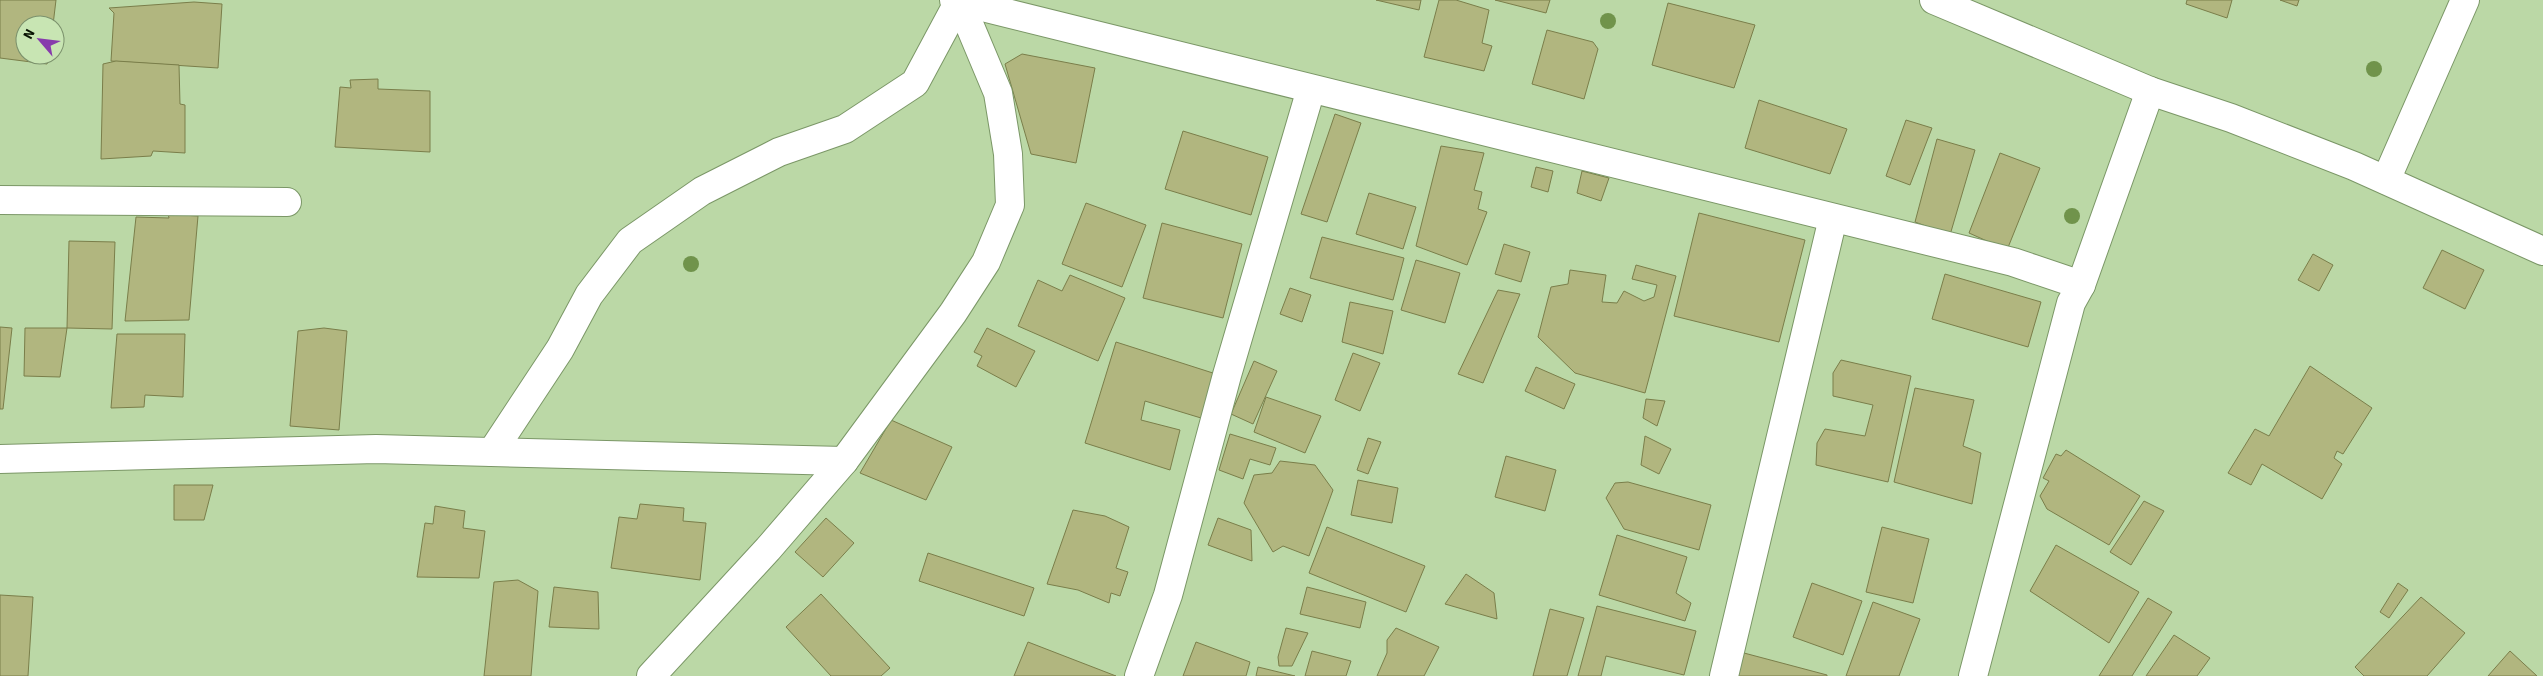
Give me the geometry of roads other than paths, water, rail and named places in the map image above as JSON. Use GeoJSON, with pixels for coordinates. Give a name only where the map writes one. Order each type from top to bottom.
{"type":"FeatureCollection","features":[{"type":"Feature","properties":{"kind":"street"},"geometry":{"type":"LineString","coordinates":[[954,0],[2013,262],[2082,285]]}},
{"type":"Feature","properties":{"kind":"street"},"geometry":{"type":"LineString","coordinates":[[492,452],[560,349],[588,295],[630,241],[702,191],[779,152],[845,130],[915,83],[959,0]]}},
{"type":"Feature","properties":{"kind":"street"},"geometry":{"type":"LineString","coordinates":[[651,676],[768,549],[844,461],[953,313],[986,262],[1010,205],[1008,154],[998,93],[959,0]]}},
{"type":"Feature","properties":{"kind":"street"},"geometry":{"type":"LineString","coordinates":[[1934,0],[2150,91],[2231,118],[2386,180],[2543,251]]}},
{"type":"Feature","properties":{"kind":"street"},"geometry":{"type":"LineString","coordinates":[[2386,180],[2465,0]]}},
{"type":"Feature","properties":{"kind":"street"},"geometry":{"type":"LineString","coordinates":[[1139,676],[1168,595],[1227,375],[1311,88]]}},
{"type":"Feature","properties":{"kind":"street"},"geometry":{"type":"LineString","coordinates":[[1974,676],[2071,303],[2082,285],[2150,91]]}},
{"type":"Feature","properties":{"kind":"street"},"geometry":{"type":"LineString","coordinates":[[0,200],[287,202]]}},
{"type":"Feature","properties":{"kind":"street"},"geometry":{"type":"LineString","coordinates":[[1724,676],[1833,218]]}},
{"type":"Feature","properties":{"kind":"street"},"geometry":{"type":"LineString","coordinates":[[0,459],[376,449],[844,461]]}}]}
